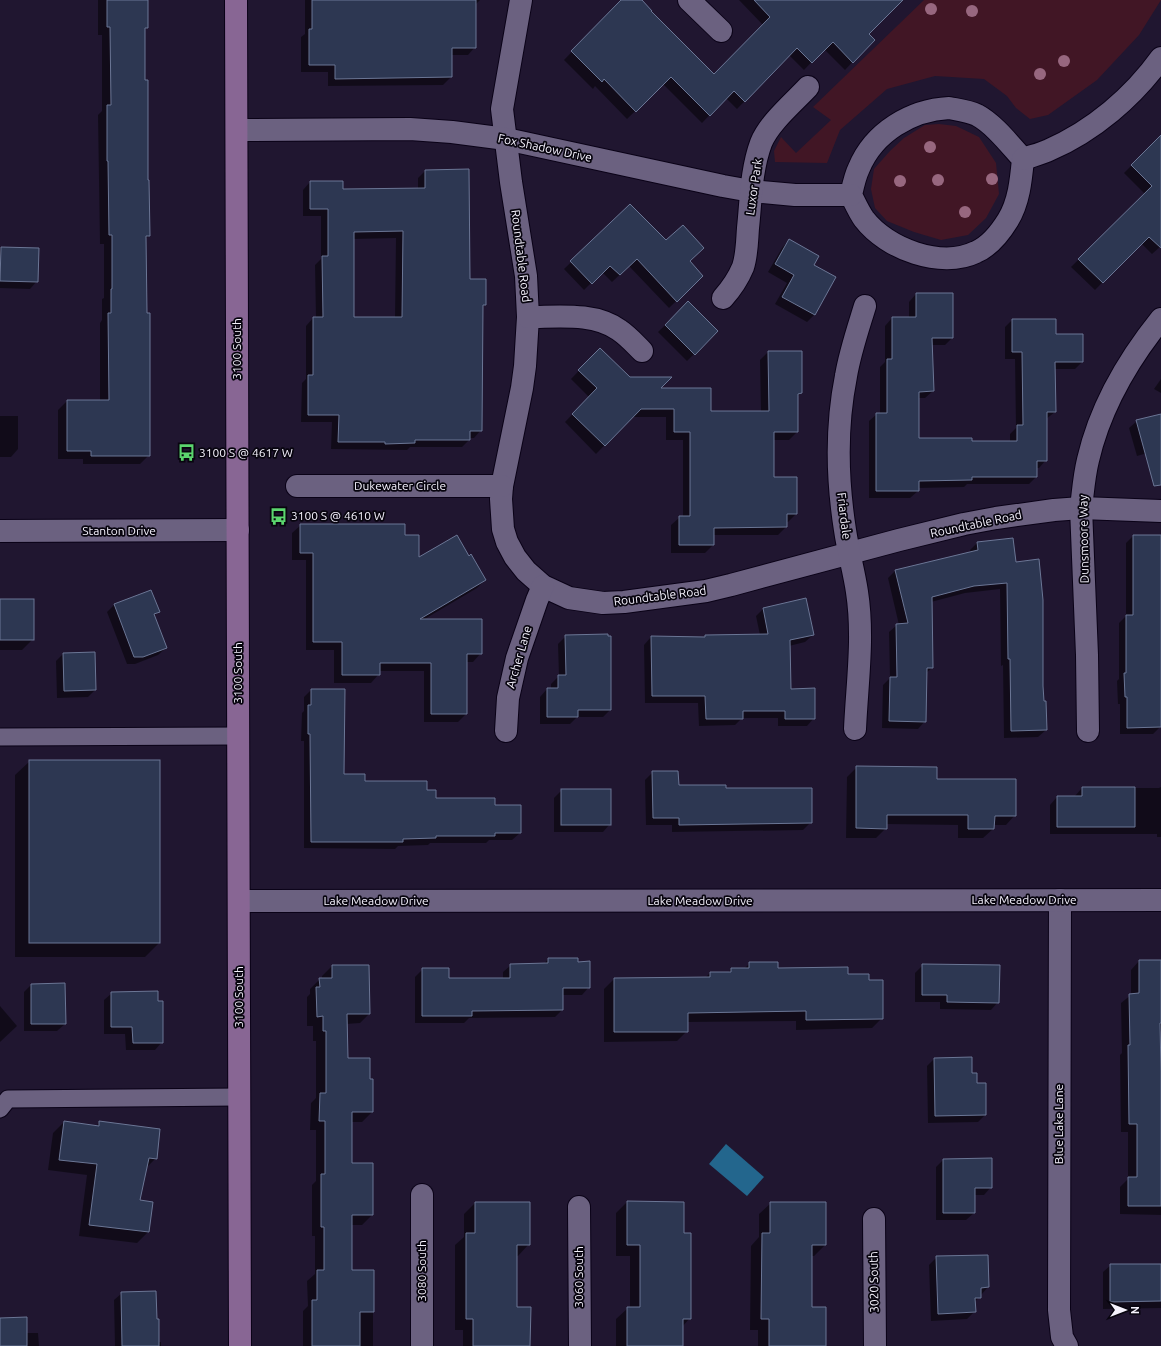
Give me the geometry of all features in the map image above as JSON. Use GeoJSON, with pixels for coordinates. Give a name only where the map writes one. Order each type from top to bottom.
{"type":"FeatureCollection","features":[{"type":"Feature","properties":{"kind":"main road","name":"3100 South"},"geometry":{"type":"LineString","coordinates":[[236,0],[240,1346]]}},
{"type":"Feature","properties":{"kind":"street","name":"Roundtable Road"},"geometry":{"type":"LineString","coordinates":[[521,0],[502,109],[511,182],[525,270],[528,317],[522,388],[502,486],[501,515],[507,542],[515,557],[526,571],[543,586],[569,598],[603,603],[624,602],[706,591],[849,555],[900,540],[971,523],[1029,513],[1081,508],[1161,511]]}},
{"type":"Feature","properties":{"kind":"street"},"geometry":{"type":"LineString","coordinates":[[689,0],[721,31]]}},
{"type":"Feature","properties":{"kind":"street"},"geometry":{"type":"LineString","coordinates":[[1023,159],[1049,151],[1094,125],[1133,91],[1151,72],[1161,58]]}},
{"type":"Feature","properties":{"kind":"street","name":"Luxor Park"},"geometry":{"type":"LineString","coordinates":[[723,298],[736,282],[743,266],[756,161],[762,142],[771,126],[808,87]]}},
{"type":"Feature","properties":{"kind":"street"},"geometry":{"type":"LineString","coordinates":[[949,108],[964,110],[978,116],[991,125],[1023,159],[1020,188],[1016,203],[1009,219],[988,245],[976,252],[959,257],[942,258],[924,256],[891,242],[876,231],[864,218],[851,195],[858,168],[868,151],[880,138],[894,126],[907,118],[920,112],[934,109],[949,108]]}},
{"type":"Feature","properties":{"kind":"street","name":"Fox Shadow Drive"},"geometry":{"type":"LineString","coordinates":[[236,130],[410,129],[452,132],[506,139],[752,191],[795,195],[851,195]]}},
{"type":"Feature","properties":{"kind":"street","name":"Friardale"},"geometry":{"type":"LineString","coordinates":[[855,729],[859,629],[857,592],[844,529],[839,480],[839,427],[846,376],[852,349],[865,306]]}},
{"type":"Feature","properties":{"kind":"street"},"geometry":{"type":"LineString","coordinates":[[528,317],[583,317],[596,319],[618,329],[642,351]]}},
{"type":"Feature","properties":{"kind":"street","name":"Dunsmoore Way"},"geometry":{"type":"LineString","coordinates":[[1088,731],[1087,655],[1081,508],[1083,484],[1088,459],[1096,432],[1118,381],[1135,354],[1161,319]]}},
{"type":"Feature","properties":{"kind":"street","name":"Dukewater Circle"},"geometry":{"type":"LineString","coordinates":[[297,486],[502,486]]}},
{"type":"Feature","properties":{"kind":"street","name":"Stanton Drive"},"geometry":{"type":"LineString","coordinates":[[0,531],[238,530]]}},
{"type":"Feature","properties":{"kind":"street","name":"Archer Lane"},"geometry":{"type":"LineString","coordinates":[[506,731],[509,691],[517,658],[543,586]]}},
{"type":"Feature","properties":{"kind":"street","name":"Blue Lake Lane"},"geometry":{"type":"LineString","coordinates":[[1060,900],[1059,1310],[1062,1337],[1067,1346]]}},
{"type":"Feature","properties":{"kind":"street","name":"Lake Meadow Drive"},"geometry":{"type":"LineString","coordinates":[[239,901],[1161,900]]}},
{"type":"Feature","properties":{"kind":"street","name":"3080 South"},"geometry":{"type":"LineString","coordinates":[[422,1195],[422,1346]]}},
{"type":"Feature","properties":{"kind":"street","name":"3060 South"},"geometry":{"type":"LineString","coordinates":[[579,1207],[580,1346]]}},
{"type":"Feature","properties":{"kind":"street","name":"3020 South"},"geometry":{"type":"LineString","coordinates":[[874,1219],[875,1346]]}},
{"type":"Feature","properties":{"kind":"lane"},"geometry":{"type":"LineString","coordinates":[[0,737],[238,736]]}},
{"type":"Feature","properties":{"kind":"lane"},"geometry":{"type":"LineString","coordinates":[[0,1109],[8,1099],[239,1096]]}},
{"type":"Feature","properties":{"kind":"shaded area"},"geometry":{"type":"Polygon","coordinates":[[[924,0],[1161,0],[1139,35],[1097,80],[1048,115],[1030,119],[1016,108],[1007,96],[984,79],[935,76],[887,89],[840,130],[827,163],[775,162],[774,151],[781,137],[796,153],[831,120],[813,107],[924,0]]]}},
{"type":"Feature","properties":{"kind":"shaded area"},"geometry":{"type":"Polygon","coordinates":[[[939,124],[956,126],[979,137],[996,163],[999,194],[986,218],[968,235],[941,240],[914,232],[887,221],[875,208],[871,189],[874,169],[890,151],[904,138],[925,125],[939,124]]]}},
{"type":"Feature","properties":{"kind":"water"},"geometry":{"type":"Polygon","coordinates":[[[726,1144],[764,1177],[747,1196],[709,1164],[726,1144]]]}},
{"type":"Feature","properties":{"kind":"building"},"geometry":{"type":"Polygon","coordinates":[[[107,0],[148,0],[148,28],[145,28],[145,80],[148,80],[148,180],[150,236],[146,236],[147,313],[150,313],[150,456],[91,456],[91,451],[67,451],[67,400],[109,400],[108,313],[111,313],[112,235],[109,235],[107,161],[107,105],[111,105],[110,27],[107,27],[107,0]]]}},
{"type":"Feature","properties":{"kind":"building"},"geometry":{"type":"Polygon","coordinates":[[[312,0],[476,0],[476,48],[452,48],[452,77],[335,79],[335,65],[309,65],[309,29],[312,29],[312,0]]]}},
{"type":"Feature","properties":{"kind":"building"},"geometry":{"type":"Polygon","coordinates":[[[621,0],[642,0],[651,11],[714,74],[770,17],[754,0],[903,0],[869,34],[875,40],[853,63],[833,42],[812,63],[797,48],[745,102],[734,91],[710,116],[671,77],[636,112],[604,79],[602,82],[571,51],[621,0]]]}},
{"type":"Feature","properties":{"kind":"building"},"geometry":{"type":"Polygon","coordinates":[[[1161,135],[1161,248],[1149,237],[1103,283],[1078,259],[1152,186],[1131,165],[1161,135]]]}},
{"type":"Feature","properties":{"kind":"building"},"geometry":{"type":"Polygon","coordinates":[[[469,169],[470,279],[486,279],[486,305],[483,305],[482,431],[470,431],[470,440],[415,440],[415,443],[385,444],[385,442],[338,442],[339,415],[308,415],[308,375],[313,375],[313,317],[323,317],[322,256],[328,256],[328,209],[310,209],[310,181],[343,181],[343,189],[425,188],[425,170],[469,169]],[[403,231],[354,232],[354,317],[402,317],[403,231]]]}},
{"type":"Feature","properties":{"kind":"building"},"geometry":{"type":"Polygon","coordinates":[[[630,204],[666,240],[683,225],[704,248],[690,261],[703,276],[677,302],[637,259],[620,275],[610,266],[592,284],[570,261],[630,204]]]}},
{"type":"Feature","properties":{"kind":"building"},"geometry":{"type":"Polygon","coordinates":[[[789,239],[819,256],[814,265],[836,277],[815,315],[782,297],[794,275],[775,264],[789,239]]]}},
{"type":"Feature","properties":{"kind":"building"},"geometry":{"type":"Polygon","coordinates":[[[1,247],[39,248],[38,282],[0,281],[1,247]]]}},
{"type":"Feature","properties":{"kind":"building"},"geometry":{"type":"Polygon","coordinates":[[[916,293],[953,293],[953,338],[932,338],[934,391],[919,392],[919,438],[972,438],[972,441],[1017,441],[1017,425],[1023,425],[1022,352],[1012,352],[1012,319],[1056,319],[1056,334],[1083,334],[1083,362],[1055,362],[1056,412],[1047,412],[1047,461],[1037,461],[1037,477],[972,477],[972,480],[919,481],[919,491],[876,491],[876,413],[887,413],[887,359],[892,359],[892,317],[916,317],[916,293]]]}},
{"type":"Feature","properties":{"kind":"building"},"geometry":{"type":"Polygon","coordinates":[[[688,301],[718,331],[695,355],[665,325],[688,301]]]}},
{"type":"Feature","properties":{"kind":"building"},"geometry":{"type":"Polygon","coordinates":[[[600,348],[630,377],[672,377],[661,388],[711,388],[711,411],[769,411],[768,351],[802,351],[802,393],[798,394],[798,432],[774,432],[774,477],[797,477],[797,514],[787,514],[787,527],[714,528],[714,545],[679,545],[679,516],[690,516],[690,432],[674,432],[674,409],[641,409],[605,446],[572,414],[597,388],[578,370],[600,348]]]}},
{"type":"Feature","properties":{"kind":"building"},"geometry":{"type":"Polygon","coordinates":[[[1161,414],[1161,485],[1154,486],[1136,420],[1161,414]]]}},
{"type":"Feature","properties":{"kind":"building"},"geometry":{"type":"Polygon","coordinates":[[[300,524],[405,524],[405,535],[419,535],[419,557],[457,535],[469,556],[471,554],[486,580],[420,619],[482,619],[482,654],[467,654],[467,714],[431,714],[431,663],[380,663],[380,675],[342,675],[342,642],[313,642],[313,553],[300,553],[300,524]]]}},
{"type":"Feature","properties":{"kind":"building"},"geometry":{"type":"Polygon","coordinates":[[[1133,535],[1161,535],[1161,727],[1127,728],[1127,697],[1125,697],[1124,673],[1126,673],[1126,615],[1133,615],[1133,535]]]}},
{"type":"Feature","properties":{"kind":"building"},"geometry":{"type":"Polygon","coordinates":[[[1013,538],[1016,562],[1039,559],[1043,600],[1043,686],[1044,701],[1046,701],[1047,730],[1011,731],[1007,583],[974,586],[932,597],[933,668],[927,668],[926,722],[889,721],[890,677],[897,677],[896,624],[908,623],[895,570],[978,550],[977,542],[1013,538]]]}},
{"type":"Feature","properties":{"kind":"building"},"geometry":{"type":"Polygon","coordinates":[[[151,590],[160,612],[154,614],[167,648],[143,657],[134,657],[114,604],[151,590]]]}},
{"type":"Feature","properties":{"kind":"building"},"geometry":{"type":"Polygon","coordinates":[[[806,598],[814,635],[790,640],[791,689],[815,688],[815,719],[785,719],[785,711],[743,711],[743,719],[706,719],[705,696],[652,696],[651,636],[705,637],[705,635],[768,634],[763,608],[806,598]]]}},
{"type":"Feature","properties":{"kind":"building"},"geometry":{"type":"Polygon","coordinates":[[[0,599],[34,599],[34,640],[0,640],[0,599]]]}},
{"type":"Feature","properties":{"kind":"building"},"geometry":{"type":"Polygon","coordinates":[[[608,634],[608,636],[611,636],[611,710],[578,710],[578,717],[547,717],[547,688],[558,688],[558,675],[566,675],[565,635],[608,634]]]}},
{"type":"Feature","properties":{"kind":"building"},"geometry":{"type":"Polygon","coordinates":[[[95,652],[96,690],[64,691],[63,653],[95,652]]]}},
{"type":"Feature","properties":{"kind":"building"},"geometry":{"type":"Polygon","coordinates":[[[311,689],[345,689],[344,774],[365,774],[365,781],[427,781],[427,790],[436,790],[436,798],[495,798],[495,805],[521,805],[521,833],[495,833],[495,836],[436,836],[436,838],[403,839],[403,842],[311,842],[310,734],[308,734],[308,705],[311,705],[311,689]]]}},
{"type":"Feature","properties":{"kind":"building"},"geometry":{"type":"Polygon","coordinates":[[[29,760],[160,760],[160,943],[29,943],[29,760]]]}},
{"type":"Feature","properties":{"kind":"building"},"geometry":{"type":"Polygon","coordinates":[[[856,766],[937,767],[937,779],[1016,779],[1016,816],[995,816],[994,829],[968,829],[968,815],[887,815],[887,829],[856,828],[856,766]]]}},
{"type":"Feature","properties":{"kind":"building"},"geometry":{"type":"Polygon","coordinates":[[[652,771],[678,771],[679,785],[726,785],[726,788],[812,788],[812,823],[679,825],[679,818],[653,818],[652,771]]]}},
{"type":"Feature","properties":{"kind":"building"},"geometry":{"type":"Polygon","coordinates":[[[1082,787],[1135,787],[1135,827],[1057,827],[1057,796],[1082,796],[1082,787]]]}},
{"type":"Feature","properties":{"kind":"building"},"geometry":{"type":"Polygon","coordinates":[[[561,789],[611,789],[611,825],[561,825],[561,789]]]}},
{"type":"Feature","properties":{"kind":"building"},"geometry":{"type":"Polygon","coordinates":[[[548,958],[578,958],[578,962],[590,961],[590,988],[563,988],[563,1010],[472,1011],[472,1016],[422,1016],[422,968],[449,968],[449,978],[510,978],[510,964],[548,963],[548,958]]]}},
{"type":"Feature","properties":{"kind":"building"},"geometry":{"type":"Polygon","coordinates":[[[1139,960],[1161,960],[1161,1206],[1128,1206],[1128,1177],[1137,1177],[1137,1124],[1129,1124],[1129,994],[1139,993],[1139,960]]]}},
{"type":"Feature","properties":{"kind":"building"},"geometry":{"type":"Polygon","coordinates":[[[749,962],[778,962],[778,968],[848,967],[848,974],[869,974],[869,980],[883,980],[883,1019],[806,1020],[806,1011],[688,1013],[688,1032],[614,1032],[614,978],[710,977],[710,972],[731,972],[731,968],[749,968],[749,962]]]}},
{"type":"Feature","properties":{"kind":"building"},"geometry":{"type":"Polygon","coordinates":[[[922,964],[1000,965],[999,1003],[947,1002],[947,995],[922,995],[922,964]]]}},
{"type":"Feature","properties":{"kind":"building"},"geometry":{"type":"Polygon","coordinates":[[[332,965],[369,965],[370,1014],[347,1014],[348,1058],[370,1058],[370,1079],[373,1079],[373,1112],[352,1112],[352,1163],[373,1163],[373,1215],[352,1215],[352,1270],[374,1270],[374,1312],[360,1312],[360,1346],[312,1346],[312,1300],[317,1300],[317,1270],[324,1270],[324,1227],[321,1227],[321,1174],[325,1174],[325,1121],[319,1121],[320,1093],[326,1093],[326,1031],[323,1031],[323,1016],[317,1017],[316,987],[320,987],[319,978],[332,978],[332,965]]]}},
{"type":"Feature","properties":{"kind":"building"},"geometry":{"type":"Polygon","coordinates":[[[65,983],[66,1024],[31,1024],[31,984],[65,983]]]}},
{"type":"Feature","properties":{"kind":"building"},"geometry":{"type":"Polygon","coordinates":[[[158,991],[158,1001],[163,1001],[163,1043],[133,1043],[132,1027],[111,1027],[111,992],[158,991]]]}},
{"type":"Feature","properties":{"kind":"building"},"geometry":{"type":"Polygon","coordinates":[[[972,1057],[972,1073],[977,1073],[977,1083],[986,1083],[986,1115],[935,1116],[934,1058],[972,1057]]]}},
{"type":"Feature","properties":{"kind":"building"},"geometry":{"type":"Polygon","coordinates":[[[64,1121],[99,1126],[99,1121],[160,1129],[157,1159],[149,1158],[140,1200],[153,1202],[149,1232],[89,1225],[97,1164],[59,1160],[64,1121]]]}},
{"type":"Feature","properties":{"kind":"building"},"geometry":{"type":"Polygon","coordinates":[[[992,1158],[992,1188],[975,1188],[975,1213],[943,1213],[943,1159],[992,1158]]]}},
{"type":"Feature","properties":{"kind":"building"},"geometry":{"type":"Polygon","coordinates":[[[627,1201],[684,1202],[684,1233],[691,1233],[691,1319],[683,1319],[683,1346],[627,1346],[627,1307],[640,1307],[640,1245],[627,1245],[627,1201]]]}},
{"type":"Feature","properties":{"kind":"building"},"geometry":{"type":"Polygon","coordinates":[[[475,1202],[530,1202],[530,1245],[517,1245],[517,1307],[531,1307],[530,1346],[473,1346],[473,1319],[466,1319],[466,1233],[475,1233],[475,1202]]]}},
{"type":"Feature","properties":{"kind":"building"},"geometry":{"type":"Polygon","coordinates":[[[770,1202],[826,1202],[826,1245],[812,1245],[812,1307],[826,1307],[826,1346],[769,1346],[769,1319],[761,1319],[762,1233],[770,1233],[770,1202]]]}},
{"type":"Feature","properties":{"kind":"building"},"geometry":{"type":"Polygon","coordinates":[[[988,1255],[989,1287],[981,1288],[981,1298],[975,1298],[976,1312],[938,1314],[936,1256],[988,1255]]]}},
{"type":"Feature","properties":{"kind":"building"},"geometry":{"type":"Polygon","coordinates":[[[1110,1264],[1161,1264],[1161,1301],[1110,1302],[1110,1264]]]}},
{"type":"Feature","properties":{"kind":"building"},"geometry":{"type":"Polygon","coordinates":[[[156,1291],[157,1319],[159,1319],[159,1346],[122,1346],[121,1292],[156,1291]]]}},
{"type":"Feature","properties":{"kind":"building"},"geometry":{"type":"Polygon","coordinates":[[[27,1317],[27,1346],[0,1346],[0,1318],[27,1317]]]}},
{"type":"Feature","properties":{"kind":"place","name":"3100 S @ 4617 W"},"geometry":{"type":"Point","coordinates":[186,453]}},
{"type":"Feature","properties":{"kind":"place","name":"3100 S @ 4610 W"},"geometry":{"type":"Point","coordinates":[278,516]}}]}
